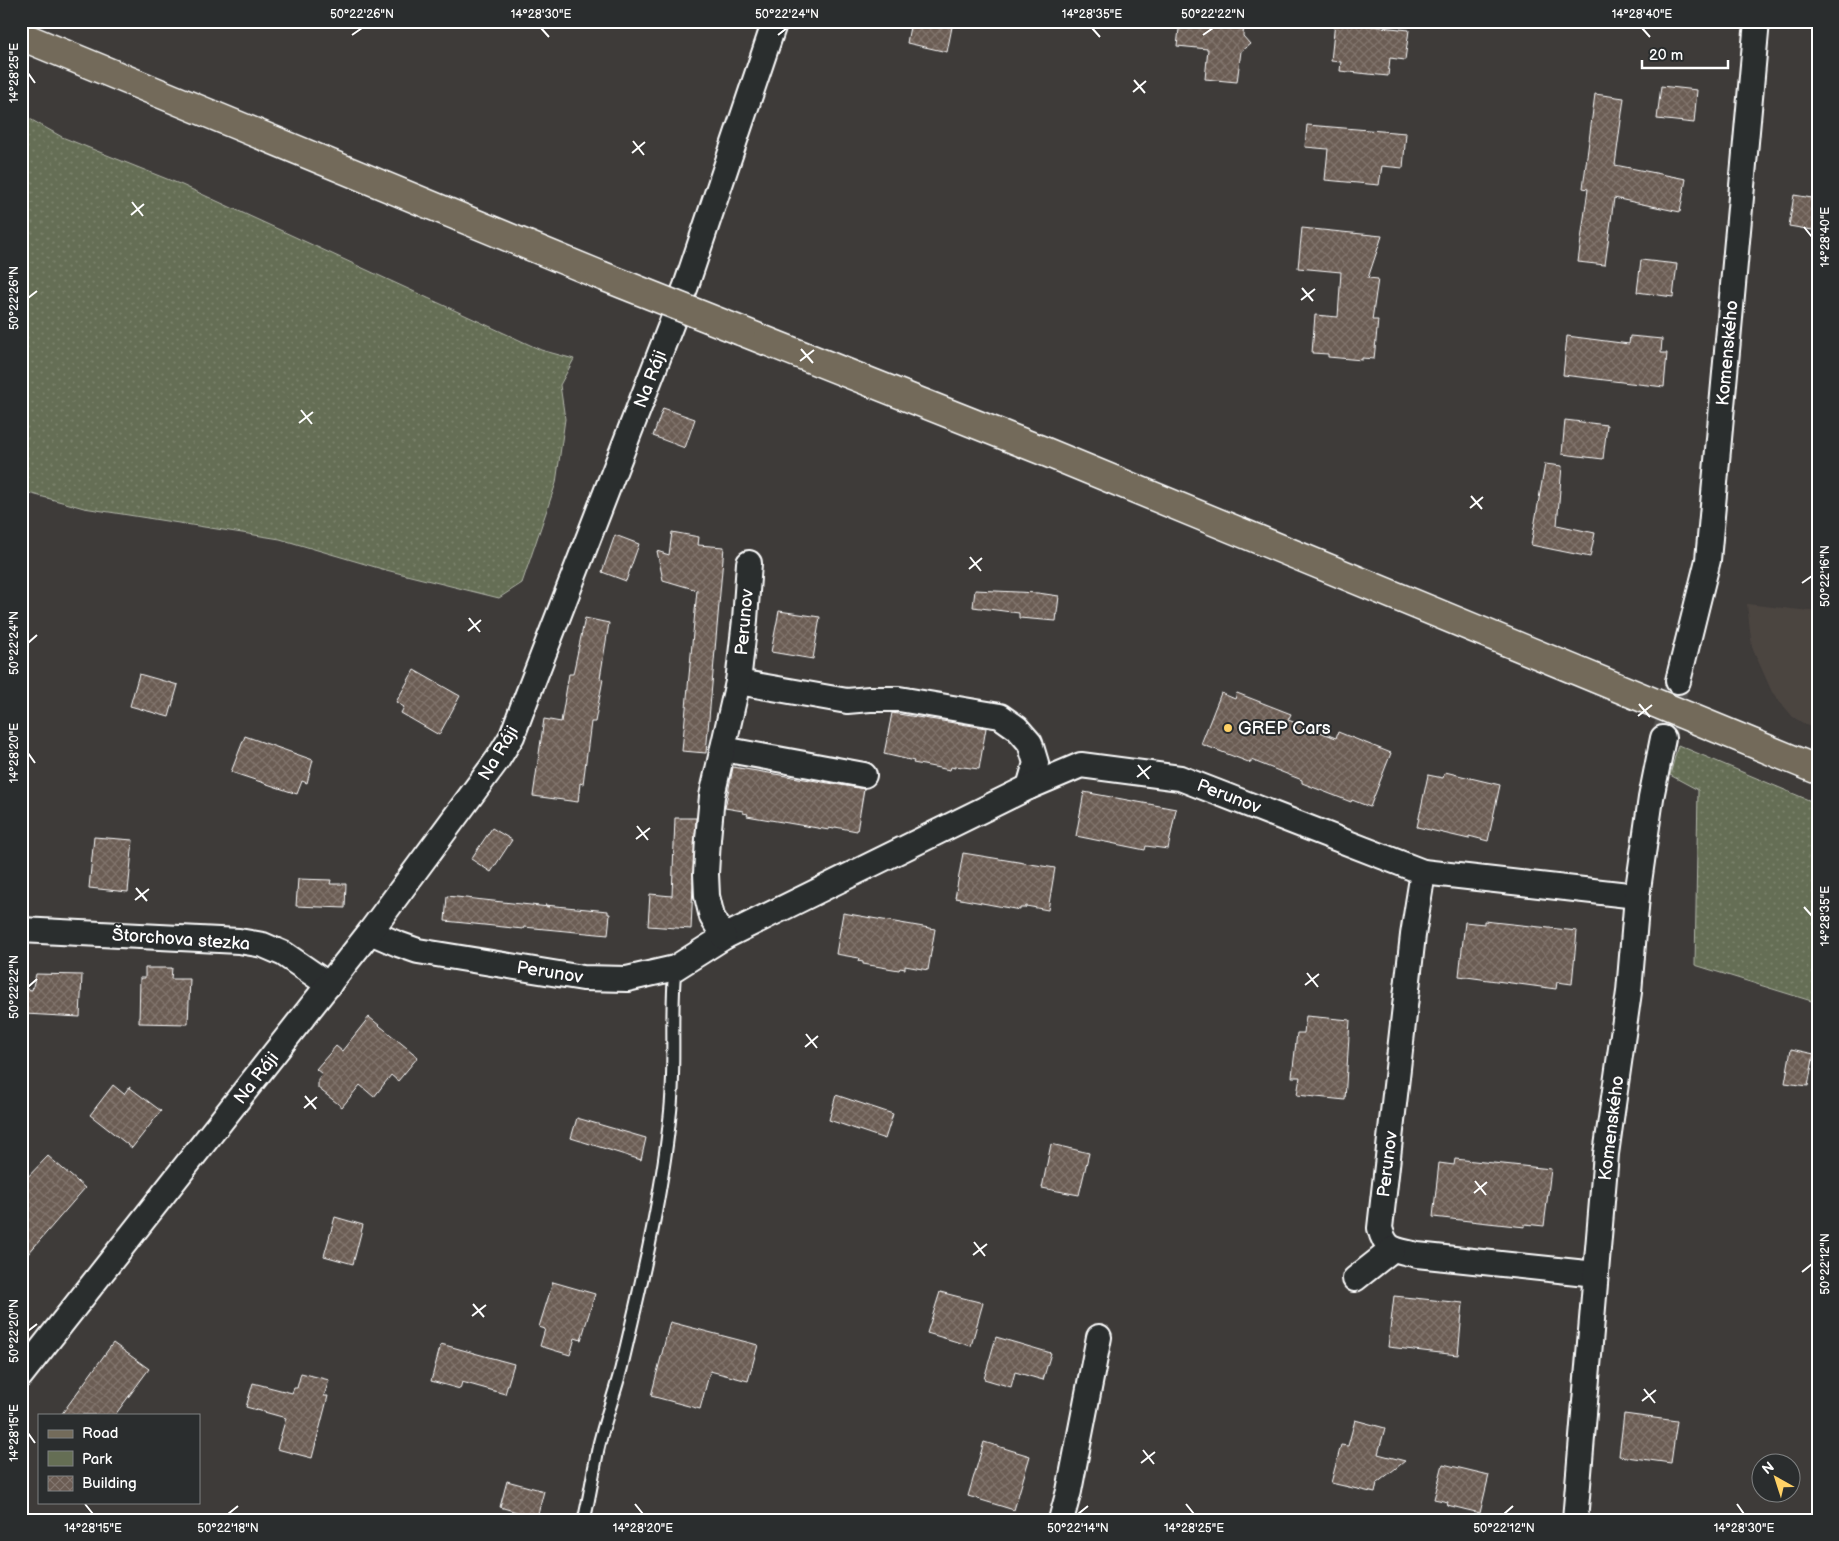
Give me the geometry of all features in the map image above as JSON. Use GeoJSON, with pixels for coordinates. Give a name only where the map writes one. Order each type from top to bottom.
{"type":"FeatureCollection","features":[{"type":"Feature","properties":{"kind":"main road"},"geometry":{"type":"LineString","coordinates":[[21,36],[600,275],[1051,454],[1818,770]]}},
{"type":"Feature","properties":{"kind":"street","name":"Na Ráji"},"geometry":{"type":"LineString","coordinates":[[21,1376],[370,932],[498,758],[512,736],[686,286],[775,21]]}},
{"type":"Feature","properties":{"kind":"street","name":"Komenského"},"geometry":{"type":"LineString","coordinates":[[1678,681],[1708,560],[1757,21]]}},
{"type":"Feature","properties":{"kind":"street","name":"Perunov"},"geometry":{"type":"LineString","coordinates":[[724,937],[712,917],[707,896],[706,874],[712,796],[738,682],[749,563]]}},
{"type":"Feature","properties":{"kind":"street"},"geometry":{"type":"LineString","coordinates":[[738,682],[847,701],[899,699],[1000,716],[1017,728],[1030,743],[1036,763],[1029,787]]}},
{"type":"Feature","properties":{"kind":"street","name":"Komenského"},"geometry":{"type":"LineString","coordinates":[[1575,1520],[1606,1154],[1629,992],[1637,896],[1651,798],[1663,738]]}},
{"type":"Feature","properties":{"kind":"street"},"geometry":{"type":"LineString","coordinates":[[723,749],[864,775]]}},
{"type":"Feature","properties":{"kind":"street","name":"Perunov"},"geometry":{"type":"LineString","coordinates":[[370,932],[418,951],[583,978],[627,979],[675,968],[724,937],[1029,787],[1081,765],[1180,778],[1423,872],[1637,896]]}},
{"type":"Feature","properties":{"kind":"street","name":"Perunov"},"geometry":{"type":"LineString","coordinates":[[1393,1248],[1388,1247],[1382,1238],[1380,1228],[1412,935],[1423,872]]}},
{"type":"Feature","properties":{"kind":"street","name":"Štorchova stezka"},"geometry":{"type":"LineString","coordinates":[[21,930],[239,941],[263,946],[284,954],[329,985]]}},
{"type":"Feature","properties":{"kind":"street"},"geometry":{"type":"LineString","coordinates":[[1355,1279],[1393,1248],[1416,1255],[1596,1274]]}},
{"type":"Feature","properties":{"kind":"street"},"geometry":{"type":"LineString","coordinates":[[1061,1520],[1069,1491],[1099,1337]]}},
{"type":"Feature","properties":{"kind":"lane"},"geometry":{"type":"LineString","coordinates":[[584,1520],[598,1449],[650,1246],[659,1195],[674,1077],[672,1003],[675,968]]}},
{"type":"Feature","properties":{"kind":"shaded area"},"geometry":{"type":"Polygon","coordinates":[[[1747,604],[1818,612],[1818,732],[1793,717],[1772,692],[1752,647],[1747,604]]]}},
{"type":"Feature","properties":{"kind":"green space"},"geometry":{"type":"Polygon","coordinates":[[[21,114],[62,137],[182,185],[541,350],[574,359],[560,385],[565,419],[556,483],[522,583],[499,598],[382,569],[280,539],[84,508],[21,491],[21,114]]]}},
{"type":"Feature","properties":{"kind":"green space"},"geometry":{"type":"Polygon","coordinates":[[[1678,745],[1818,804],[1818,1003],[1695,965],[1698,790],[1670,775],[1678,745]]]}},
{"type":"Feature","properties":{"kind":"building"},"geometry":{"type":"Polygon","coordinates":[[[911,21],[924,21],[952,27],[947,52],[907,43],[911,21]]]}},
{"type":"Feature","properties":{"kind":"building"},"geometry":{"type":"Polygon","coordinates":[[[1180,21],[1244,21],[1243,36],[1250,44],[1241,51],[1237,82],[1205,79],[1208,49],[1177,46],[1180,21]]]}},
{"type":"Feature","properties":{"kind":"building"},"geometry":{"type":"Polygon","coordinates":[[[1335,22],[1409,30],[1405,60],[1390,58],[1388,76],[1340,71],[1341,62],[1331,61],[1335,22]]]}},
{"type":"Feature","properties":{"kind":"building"},"geometry":{"type":"Polygon","coordinates":[[[1661,86],[1697,90],[1694,123],[1657,119],[1661,86]]]}},
{"type":"Feature","properties":{"kind":"building"},"geometry":{"type":"Polygon","coordinates":[[[1595,94],[1624,98],[1615,165],[1686,179],[1680,212],[1614,198],[1605,265],[1578,262],[1588,189],[1583,188],[1595,94]]]}},
{"type":"Feature","properties":{"kind":"building"},"geometry":{"type":"Polygon","coordinates":[[[1307,125],[1406,133],[1403,168],[1382,166],[1379,185],[1325,180],[1328,149],[1305,147],[1307,125]]]}},
{"type":"Feature","properties":{"kind":"building"},"geometry":{"type":"Polygon","coordinates":[[[1794,195],[1818,199],[1818,231],[1789,226],[1794,195]]]}},
{"type":"Feature","properties":{"kind":"building"},"geometry":{"type":"Polygon","coordinates":[[[1302,228],[1382,236],[1368,278],[1378,279],[1372,320],[1378,320],[1374,359],[1362,358],[1362,360],[1328,357],[1328,354],[1312,353],[1315,315],[1338,317],[1341,272],[1298,268],[1302,228]]]}},
{"type":"Feature","properties":{"kind":"building"},"geometry":{"type":"Polygon","coordinates":[[[1641,260],[1677,264],[1673,297],[1637,292],[1641,260]]]}},
{"type":"Feature","properties":{"kind":"building"},"geometry":{"type":"Polygon","coordinates":[[[1567,336],[1629,344],[1630,336],[1662,339],[1661,353],[1667,353],[1664,387],[1563,375],[1567,336]]]}},
{"type":"Feature","properties":{"kind":"building"},"geometry":{"type":"Polygon","coordinates":[[[663,408],[695,419],[685,448],[653,436],[663,408]]]}},
{"type":"Feature","properties":{"kind":"building"},"geometry":{"type":"Polygon","coordinates":[[[1565,420],[1607,425],[1603,459],[1562,454],[1565,420]]]}},
{"type":"Feature","properties":{"kind":"building"},"geometry":{"type":"Polygon","coordinates":[[[1545,464],[1562,466],[1557,525],[1595,533],[1590,557],[1531,545],[1545,464]]]}},
{"type":"Feature","properties":{"kind":"building"},"geometry":{"type":"Polygon","coordinates":[[[672,532],[699,537],[698,545],[724,547],[706,753],[682,751],[697,590],[663,580],[657,551],[669,555],[672,532]]]}},
{"type":"Feature","properties":{"kind":"building"},"geometry":{"type":"Polygon","coordinates":[[[615,535],[639,544],[626,581],[602,572],[615,535]]]}},
{"type":"Feature","properties":{"kind":"building"},"geometry":{"type":"Polygon","coordinates":[[[975,590],[1059,596],[1056,621],[1019,618],[1019,613],[973,607],[975,590]]]}},
{"type":"Feature","properties":{"kind":"building"},"geometry":{"type":"Polygon","coordinates":[[[779,611],[820,617],[813,659],[771,652],[779,611]]]}},
{"type":"Feature","properties":{"kind":"building"},"geometry":{"type":"Polygon","coordinates":[[[585,618],[609,623],[600,678],[603,679],[595,722],[591,722],[583,784],[580,783],[578,802],[533,796],[544,719],[561,722],[569,674],[573,674],[585,618]]]}},
{"type":"Feature","properties":{"kind":"building"},"geometry":{"type":"Polygon","coordinates":[[[414,670],[460,696],[439,735],[401,713],[404,707],[396,702],[414,670]]]}},
{"type":"Feature","properties":{"kind":"building"},"geometry":{"type":"Polygon","coordinates":[[[139,674],[178,685],[169,717],[130,706],[139,674]]]}},
{"type":"Feature","properties":{"kind":"building"},"geometry":{"type":"Polygon","coordinates":[[[1221,693],[1235,699],[1237,693],[1291,714],[1288,720],[1336,738],[1338,732],[1391,753],[1370,807],[1352,800],[1351,802],[1302,783],[1302,780],[1251,760],[1251,763],[1201,744],[1221,693]]]}},
{"type":"Feature","properties":{"kind":"building"},"geometry":{"type":"Polygon","coordinates":[[[892,713],[986,728],[979,769],[955,766],[955,768],[951,767],[950,770],[913,763],[914,761],[884,754],[892,713]]]}},
{"type":"Feature","properties":{"kind":"building"},"geometry":{"type":"Polygon","coordinates":[[[245,736],[313,760],[307,783],[302,781],[297,794],[231,772],[245,736]]]}},
{"type":"Feature","properties":{"kind":"building"},"geometry":{"type":"Polygon","coordinates":[[[733,767],[864,789],[857,831],[835,827],[834,829],[829,828],[829,830],[747,816],[748,814],[743,813],[743,811],[725,808],[733,767]]]}},
{"type":"Feature","properties":{"kind":"building"},"geometry":{"type":"Polygon","coordinates":[[[1445,772],[1500,785],[1488,841],[1469,836],[1469,839],[1417,827],[1428,775],[1443,778],[1445,772]]]}},
{"type":"Feature","properties":{"kind":"building"},"geometry":{"type":"Polygon","coordinates":[[[1084,792],[1176,809],[1168,849],[1146,846],[1145,850],[1076,836],[1084,792]]]}},
{"type":"Feature","properties":{"kind":"building"},"geometry":{"type":"Polygon","coordinates":[[[675,818],[696,818],[691,929],[648,926],[650,894],[672,896],[675,818]]]}},
{"type":"Feature","properties":{"kind":"building"},"geometry":{"type":"Polygon","coordinates":[[[492,828],[512,840],[491,872],[471,859],[492,828]]]}},
{"type":"Feature","properties":{"kind":"building"},"geometry":{"type":"Polygon","coordinates":[[[94,837],[133,840],[128,892],[89,888],[94,837]]]}},
{"type":"Feature","properties":{"kind":"building"},"geometry":{"type":"Polygon","coordinates":[[[963,853],[1055,868],[1048,910],[1026,906],[1025,908],[1020,908],[1020,910],[955,898],[963,853]]]}},
{"type":"Feature","properties":{"kind":"building"},"geometry":{"type":"Polygon","coordinates":[[[298,879],[331,880],[330,884],[346,884],[345,908],[296,906],[298,879]]]}},
{"type":"Feature","properties":{"kind":"building"},"geometry":{"type":"Polygon","coordinates":[[[447,896],[608,911],[608,914],[610,914],[608,935],[445,921],[447,896]]]}},
{"type":"Feature","properties":{"kind":"building"},"geometry":{"type":"Polygon","coordinates":[[[843,913],[935,929],[928,970],[905,966],[905,969],[900,968],[899,970],[863,964],[863,962],[858,961],[859,958],[836,954],[843,913]]]}},
{"type":"Feature","properties":{"kind":"building"},"geometry":{"type":"Polygon","coordinates":[[[1484,921],[1577,931],[1572,984],[1557,982],[1556,989],[1459,976],[1465,922],[1484,924],[1484,921]]]}},
{"type":"Feature","properties":{"kind":"building"},"geometry":{"type":"Polygon","coordinates":[[[145,968],[172,968],[171,979],[190,979],[188,1024],[139,1023],[140,978],[145,978],[145,968]]]}},
{"type":"Feature","properties":{"kind":"building"},"geometry":{"type":"Polygon","coordinates":[[[36,974],[82,975],[80,1017],[25,1014],[26,989],[32,990],[36,974]]]}},
{"type":"Feature","properties":{"kind":"building"},"geometry":{"type":"Polygon","coordinates":[[[1306,1016],[1350,1020],[1345,1100],[1297,1095],[1300,1077],[1292,1077],[1297,1033],[1304,1033],[1306,1016]]]}},
{"type":"Feature","properties":{"kind":"building"},"geometry":{"type":"Polygon","coordinates":[[[369,1017],[418,1057],[398,1081],[391,1075],[374,1097],[360,1085],[342,1107],[318,1088],[318,1079],[322,1074],[316,1069],[336,1046],[342,1051],[369,1017]]]}},
{"type":"Feature","properties":{"kind":"building"},"geometry":{"type":"Polygon","coordinates":[[[1791,1049],[1814,1054],[1808,1086],[1785,1083],[1791,1049]]]}},
{"type":"Feature","properties":{"kind":"building"},"geometry":{"type":"Polygon","coordinates":[[[113,1085],[124,1094],[129,1087],[161,1111],[132,1148],[90,1115],[113,1085]]]}},
{"type":"Feature","properties":{"kind":"building"},"geometry":{"type":"Polygon","coordinates":[[[836,1095],[893,1114],[885,1139],[829,1120],[836,1095]]]}},
{"type":"Feature","properties":{"kind":"building"},"geometry":{"type":"Polygon","coordinates":[[[577,1118],[646,1138],[641,1160],[571,1138],[577,1118]]]}},
{"type":"Feature","properties":{"kind":"building"},"geometry":{"type":"Polygon","coordinates":[[[1051,1144],[1089,1153],[1079,1195],[1042,1188],[1051,1144]]]}},
{"type":"Feature","properties":{"kind":"building"},"geometry":{"type":"Polygon","coordinates":[[[48,1156],[85,1188],[21,1262],[21,1184],[48,1156]]]}},
{"type":"Feature","properties":{"kind":"building"},"geometry":{"type":"Polygon","coordinates":[[[1455,1159],[1551,1169],[1544,1226],[1525,1224],[1525,1227],[1433,1217],[1439,1163],[1454,1165],[1455,1159]]]}},
{"type":"Feature","properties":{"kind":"building"},"geometry":{"type":"Polygon","coordinates":[[[335,1217],[363,1225],[353,1264],[324,1256],[335,1217]]]}},
{"type":"Feature","properties":{"kind":"building"},"geometry":{"type":"Polygon","coordinates":[[[553,1282],[595,1294],[581,1340],[575,1338],[570,1355],[540,1346],[545,1329],[539,1327],[553,1282]]]}},
{"type":"Feature","properties":{"kind":"building"},"geometry":{"type":"Polygon","coordinates":[[[940,1292],[983,1303],[971,1346],[927,1333],[940,1292]]]}},
{"type":"Feature","properties":{"kind":"building"},"geometry":{"type":"Polygon","coordinates":[[[1394,1296],[1463,1303],[1458,1355],[1388,1347],[1394,1296]]]}},
{"type":"Feature","properties":{"kind":"building"},"geometry":{"type":"Polygon","coordinates":[[[670,1322],[758,1345],[748,1381],[710,1371],[700,1409],[651,1396],[670,1322]]]}},
{"type":"Feature","properties":{"kind":"building"},"geometry":{"type":"Polygon","coordinates":[[[996,1337],[1051,1353],[1043,1380],[1015,1372],[1011,1387],[984,1379],[996,1337]]]}},
{"type":"Feature","properties":{"kind":"building"},"geometry":{"type":"Polygon","coordinates":[[[113,1343],[149,1369],[116,1414],[62,1414],[113,1343]]]}},
{"type":"Feature","properties":{"kind":"building"},"geometry":{"type":"Polygon","coordinates":[[[441,1344],[514,1364],[505,1394],[462,1382],[460,1389],[431,1381],[441,1344]]]}},
{"type":"Feature","properties":{"kind":"building"},"geometry":{"type":"Polygon","coordinates":[[[301,1373],[329,1380],[324,1396],[328,1396],[312,1458],[277,1449],[286,1418],[246,1407],[253,1383],[292,1393],[294,1388],[297,1388],[301,1373]]]}},
{"type":"Feature","properties":{"kind":"building"},"geometry":{"type":"Polygon","coordinates":[[[1624,1414],[1677,1421],[1671,1463],[1619,1456],[1624,1414]]]}},
{"type":"Feature","properties":{"kind":"building"},"geometry":{"type":"Polygon","coordinates":[[[1355,1420],[1385,1428],[1378,1454],[1405,1461],[1377,1483],[1375,1493],[1331,1483],[1341,1445],[1348,1446],[1355,1420]]]}},
{"type":"Feature","properties":{"kind":"building"},"geometry":{"type":"Polygon","coordinates":[[[984,1442],[1030,1456],[1014,1510],[968,1496],[984,1442]]]}},
{"type":"Feature","properties":{"kind":"building"},"geometry":{"type":"Polygon","coordinates":[[[1443,1464],[1489,1475],[1480,1513],[1447,1505],[1448,1502],[1434,1499],[1443,1464]]]}},
{"type":"Feature","properties":{"kind":"building"},"geometry":{"type":"Polygon","coordinates":[[[507,1481],[544,1491],[537,1518],[500,1507],[507,1481]]]}},
{"type":"Feature","properties":{"kind":"tunnel"},"geometry":{"type":"LineString","coordinates":[[1663,738],[1678,681]]}},
{"type":"Feature","properties":{"kind":"place","name":"GREP Cars"},"geometry":{"type":"Point","coordinates":[1228,728]}}]}
